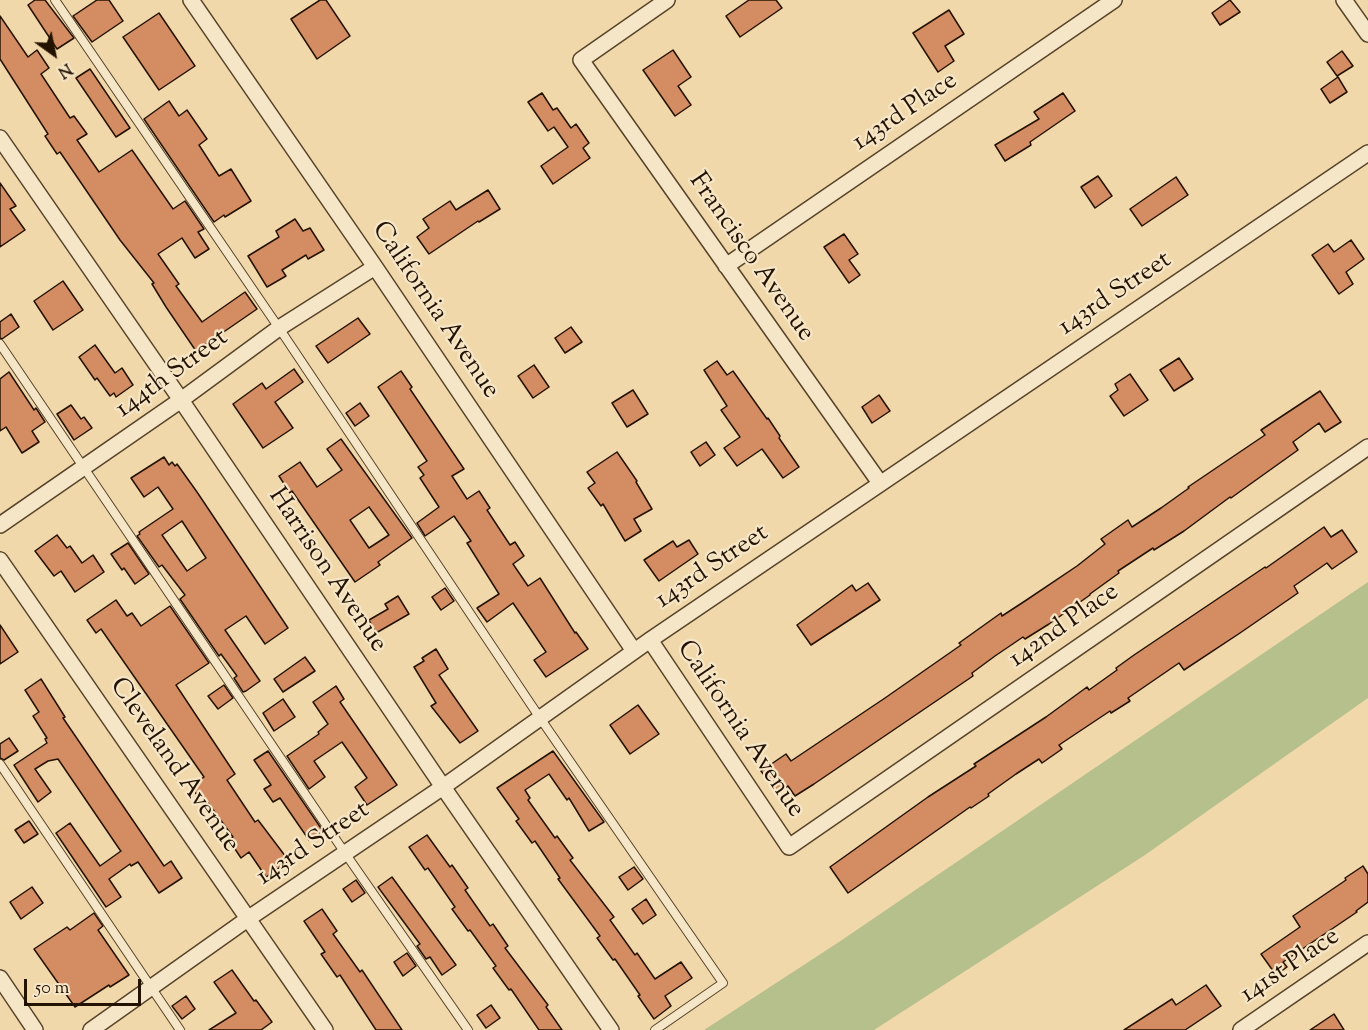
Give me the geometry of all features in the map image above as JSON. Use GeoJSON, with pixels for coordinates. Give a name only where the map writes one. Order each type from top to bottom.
{"type":"FeatureCollection","features":[{"type":"Feature","properties":{"kind":"street","name":"California Avenue"},"geometry":{"type":"LineString","coordinates":[[191,0],[375,267],[634,651]]}},
{"type":"Feature","properties":{"kind":"street","name":"Francisco Avenue"},"geometry":{"type":"LineString","coordinates":[[667,0],[581,60],[880,483]]}},
{"type":"Feature","properties":{"kind":"street","name":"143rd Place"},"geometry":{"type":"LineString","coordinates":[[726,266],[1114,0]]}},
{"type":"Feature","properties":{"kind":"street"},"geometry":{"type":"LineString","coordinates":[[1344,0],[1368,34]]}},
{"type":"Feature","properties":{"kind":"street","name":"Harrison Avenue"},"geometry":{"type":"LineString","coordinates":[[0,138],[611,1030]]}},
{"type":"Feature","properties":{"kind":"street","name":"143rd Street"},"geometry":{"type":"LineString","coordinates":[[92,1030],[249,918],[443,787],[650,640],[1368,153]]}},
{"type":"Feature","properties":{"kind":"street","name":"144th Street"},"geometry":{"type":"LineString","coordinates":[[0,525],[181,400],[279,328],[375,267]]}},
{"type":"Feature","properties":{"kind":"street","name":"142nd Place"},"geometry":{"type":"LineString","coordinates":[[789,847],[1368,447]]}},
{"type":"Feature","properties":{"kind":"street","name":"Cleveland Avenue"},"geometry":{"type":"LineString","coordinates":[[0,560],[325,1030]]}},
{"type":"Feature","properties":{"kind":"street","name":"California Avenue"},"geometry":{"type":"LineString","coordinates":[[650,640],[789,847]]}},
{"type":"Feature","properties":{"kind":"street","name":"141st Place"},"geometry":{"type":"LineString","coordinates":[[1241,1030],[1368,943]]}},
{"type":"Feature","properties":{"kind":"street"},"geometry":{"type":"LineString","coordinates":[[0,978],[35,1030]]}},
{"type":"Feature","properties":{"kind":"lane"},"geometry":{"type":"LineString","coordinates":[[55,0],[279,328],[540,718],[723,984],[655,1030]]}},
{"type":"Feature","properties":{"kind":"lane"},"geometry":{"type":"LineString","coordinates":[[0,344],[345,853],[468,1030]]}},
{"type":"Feature","properties":{"kind":"lane"},"geometry":{"type":"LineString","coordinates":[[0,764],[180,1030]]}},
{"type":"Feature","properties":{"kind":"green space"},"geometry":{"type":"Polygon","coordinates":[[[1368,582],[1368,698],[1145,855],[874,1030],[704,1030],[839,942],[1368,582]]]}},
{"type":"Feature","properties":{"kind":"building"},"geometry":{"type":"Polygon","coordinates":[[[35,0],[45,0],[74,38],[57,49],[28,5],[35,0]]]}},
{"type":"Feature","properties":{"kind":"building"},"geometry":{"type":"Polygon","coordinates":[[[97,0],[109,0],[123,21],[92,42],[73,16],[97,0]]]}},
{"type":"Feature","properties":{"kind":"building"},"geometry":{"type":"Polygon","coordinates":[[[320,0],[326,0],[350,36],[317,59],[291,19],[320,0]]]}},
{"type":"Feature","properties":{"kind":"building"},"geometry":{"type":"Polygon","coordinates":[[[749,0],[776,0],[782,8],[740,37],[726,16],[749,0]]]}},
{"type":"Feature","properties":{"kind":"building"},"geometry":{"type":"Polygon","coordinates":[[[1230,0],[1240,12],[1220,25],[1212,13],[1230,0]]]}},
{"type":"Feature","properties":{"kind":"building"},"geometry":{"type":"Polygon","coordinates":[[[949,10],[964,34],[945,46],[954,61],[938,72],[913,33],[949,10]]]}},
{"type":"Feature","properties":{"kind":"building"},"geometry":{"type":"Polygon","coordinates":[[[159,13],[195,66],[159,90],[123,37],[159,13]]]}},
{"type":"Feature","properties":{"kind":"building"},"geometry":{"type":"Polygon","coordinates":[[[0,16],[28,57],[37,50],[49,68],[41,74],[70,118],[74,116],[87,134],[77,140],[99,172],[132,150],[173,209],[185,201],[204,229],[198,232],[209,249],[195,258],[182,238],[158,254],[179,284],[176,286],[202,322],[245,292],[257,309],[196,351],[166,307],[152,284],[154,283],[120,240],[60,152],[57,154],[45,136],[48,134],[0,59],[0,16]]]}},
{"type":"Feature","properties":{"kind":"building"},"geometry":{"type":"Polygon","coordinates":[[[673,50],[691,77],[678,86],[691,105],[675,116],[643,70],[673,50]]]}},
{"type":"Feature","properties":{"kind":"building"},"geometry":{"type":"Polygon","coordinates":[[[1342,51],[1353,66],[1337,76],[1327,62],[1342,51]]]}},
{"type":"Feature","properties":{"kind":"building"},"geometry":{"type":"Polygon","coordinates":[[[90,69],[130,128],[116,137],[76,78],[90,69]]]}},
{"type":"Feature","properties":{"kind":"building"},"geometry":{"type":"Polygon","coordinates":[[[1338,77],[1347,92],[1330,103],[1321,89],[1338,77]]]}},
{"type":"Feature","properties":{"kind":"building"},"geometry":{"type":"Polygon","coordinates":[[[542,93],[553,110],[557,108],[571,128],[576,124],[589,143],[583,148],[590,158],[553,184],[541,166],[568,147],[554,127],[548,131],[528,102],[542,93]]]}},
{"type":"Feature","properties":{"kind":"building"},"geometry":{"type":"Polygon","coordinates":[[[1063,93],[1075,111],[1030,142],[1031,145],[1005,161],[995,145],[1039,119],[1034,112],[1063,93]]]}},
{"type":"Feature","properties":{"kind":"building"},"geometry":{"type":"Polygon","coordinates":[[[169,101],[179,116],[187,110],[207,139],[199,145],[219,176],[231,169],[251,201],[214,222],[144,119],[169,101]]]}},
{"type":"Feature","properties":{"kind":"building"},"geometry":{"type":"Polygon","coordinates":[[[1098,176],[1112,196],[1095,208],[1081,187],[1098,176]]]}},
{"type":"Feature","properties":{"kind":"building"},"geometry":{"type":"Polygon","coordinates":[[[1176,177],[1188,195],[1142,226],[1130,209],[1176,177]]]}},
{"type":"Feature","properties":{"kind":"building"},"geometry":{"type":"Polygon","coordinates":[[[0,183],[16,206],[10,209],[25,230],[0,247],[0,183]]]}},
{"type":"Feature","properties":{"kind":"building"},"geometry":{"type":"Polygon","coordinates":[[[488,190],[500,209],[429,254],[417,237],[429,228],[423,219],[450,201],[456,210],[488,190]]]}},
{"type":"Feature","properties":{"kind":"building"},"geometry":{"type":"Polygon","coordinates":[[[295,219],[303,231],[310,228],[324,250],[308,259],[306,255],[282,270],[286,276],[267,287],[248,256],[279,237],[276,231],[295,219]]]}},
{"type":"Feature","properties":{"kind":"building"},"geometry":{"type":"Polygon","coordinates":[[[844,234],[858,254],[849,260],[860,275],[849,283],[824,247],[844,234]]]}},
{"type":"Feature","properties":{"kind":"building"},"geometry":{"type":"Polygon","coordinates":[[[1351,240],[1364,259],[1346,272],[1353,284],[1339,294],[1312,255],[1328,244],[1334,252],[1351,240]]]}},
{"type":"Feature","properties":{"kind":"building"},"geometry":{"type":"Polygon","coordinates":[[[63,281],[83,310],[53,330],[34,301],[63,281]]]}},
{"type":"Feature","properties":{"kind":"building"},"geometry":{"type":"Polygon","coordinates":[[[11,314],[19,327],[2,339],[0,338],[0,322],[11,314]]]}},
{"type":"Feature","properties":{"kind":"building"},"geometry":{"type":"Polygon","coordinates":[[[358,318],[370,334],[328,363],[316,346],[358,318]]]}},
{"type":"Feature","properties":{"kind":"building"},"geometry":{"type":"Polygon","coordinates":[[[571,327],[582,342],[565,353],[555,338],[571,327]]]}},
{"type":"Feature","properties":{"kind":"building"},"geometry":{"type":"Polygon","coordinates":[[[95,345],[115,373],[122,368],[133,385],[116,397],[114,393],[110,396],[97,378],[95,380],[79,357],[95,345]]]}},
{"type":"Feature","properties":{"kind":"building"},"geometry":{"type":"Polygon","coordinates":[[[1179,358],[1193,379],[1174,391],[1160,370],[1179,358]]]}},
{"type":"Feature","properties":{"kind":"building"},"geometry":{"type":"Polygon","coordinates":[[[717,361],[727,375],[733,371],[768,418],[799,467],[783,478],[762,449],[737,466],[724,448],[740,437],[721,410],[727,406],[704,370],[717,361]]]}},
{"type":"Feature","properties":{"kind":"building"},"geometry":{"type":"Polygon","coordinates":[[[534,365],[549,387],[533,398],[518,376],[534,365]]]}},
{"type":"Feature","properties":{"kind":"building"},"geometry":{"type":"Polygon","coordinates":[[[294,369],[303,382],[275,402],[293,428],[263,448],[233,404],[262,383],[266,389],[294,369]]]}},
{"type":"Feature","properties":{"kind":"building"},"geometry":{"type":"Polygon","coordinates":[[[401,371],[412,387],[410,389],[464,469],[452,476],[467,499],[479,491],[490,508],[487,510],[510,545],[515,542],[524,556],[513,564],[528,586],[540,578],[575,633],[588,649],[546,677],[534,660],[546,652],[513,603],[487,622],[477,608],[499,594],[467,543],[471,541],[454,516],[425,536],[417,523],[439,507],[420,478],[424,475],[418,467],[427,461],[378,387],[401,371]]]}},
{"type":"Feature","properties":{"kind":"building"},"geometry":{"type":"Polygon","coordinates":[[[9,372],[34,410],[36,408],[45,422],[32,431],[39,442],[22,453],[6,427],[0,431],[0,379],[9,372]]]}},
{"type":"Feature","properties":{"kind":"building"},"geometry":{"type":"Polygon","coordinates":[[[1130,374],[1148,400],[1124,416],[1110,396],[1118,390],[1115,384],[1130,374]]]}},
{"type":"Feature","properties":{"kind":"building"},"geometry":{"type":"Polygon","coordinates":[[[633,390],[648,414],[627,427],[612,403],[633,390]]]}},
{"type":"Feature","properties":{"kind":"building"},"geometry":{"type":"Polygon","coordinates":[[[1320,391],[1341,422],[1325,432],[1319,423],[1293,442],[1298,450],[1184,531],[1118,571],[1119,573],[1049,624],[1025,639],[1023,637],[995,656],[972,673],[973,676],[795,796],[788,786],[777,793],[761,771],[786,754],[791,761],[885,698],[961,645],[959,643],[1001,613],[1002,616],[1077,566],[1105,544],[1101,539],[1128,520],[1132,527],[1161,508],[1265,435],[1261,430],[1320,391]]]}},
{"type":"Feature","properties":{"kind":"building"},"geometry":{"type":"Polygon","coordinates":[[[879,395],[890,411],[872,423],[862,407],[879,395]]]}},
{"type":"Feature","properties":{"kind":"building"},"geometry":{"type":"Polygon","coordinates":[[[360,403],[369,416],[355,426],[346,413],[360,403]]]}},
{"type":"Feature","properties":{"kind":"building"},"geometry":{"type":"Polygon","coordinates":[[[71,405],[81,419],[84,417],[92,428],[74,440],[57,414],[71,405]]]}},
{"type":"Feature","properties":{"kind":"building"},"geometry":{"type":"Polygon","coordinates":[[[341,439],[412,538],[378,562],[380,565],[355,582],[292,491],[290,493],[279,476],[300,462],[317,487],[342,470],[327,449],[341,439]],[[369,507],[350,520],[369,548],[389,535],[369,507]]]}},
{"type":"Feature","properties":{"kind":"building"},"geometry":{"type":"Polygon","coordinates":[[[706,442],[715,455],[700,466],[691,452],[706,442]]]}},
{"type":"Feature","properties":{"kind":"building"},"geometry":{"type":"Polygon","coordinates":[[[617,452],[637,481],[652,509],[634,519],[641,531],[625,541],[603,504],[601,506],[588,488],[595,483],[587,472],[617,452]]]}},
{"type":"Feature","properties":{"kind":"building"},"geometry":{"type":"Polygon","coordinates":[[[164,457],[169,465],[172,462],[175,466],[177,464],[288,628],[265,644],[246,616],[225,630],[260,681],[246,691],[243,692],[234,678],[237,676],[221,654],[219,656],[180,599],[185,595],[162,565],[159,567],[137,536],[139,532],[173,509],[158,487],[144,497],[131,478],[164,457]],[[182,521],[162,535],[187,571],[206,558],[182,521]]]}},
{"type":"Feature","properties":{"kind":"building"},"geometry":{"type":"Polygon","coordinates":[[[1324,527],[1331,537],[1342,530],[1357,552],[1332,569],[1327,563],[1294,586],[1298,593],[1240,633],[1184,670],[1179,663],[1128,698],[1130,701],[1111,713],[1110,711],[1059,745],[1062,749],[1042,763],[1039,759],[1016,774],[988,794],[989,796],[848,893],[830,867],[928,797],[976,766],[974,764],[1087,687],[1089,690],[1134,655],[1324,527]]]}},
{"type":"Feature","properties":{"kind":"building"},"geometry":{"type":"Polygon","coordinates":[[[57,535],[67,548],[70,546],[82,563],[93,555],[104,572],[75,592],[61,571],[54,576],[35,551],[57,535]]]}},
{"type":"Feature","properties":{"kind":"building"},"geometry":{"type":"Polygon","coordinates":[[[689,540],[698,554],[659,581],[644,560],[673,541],[677,547],[689,540]]]}},
{"type":"Feature","properties":{"kind":"building"},"geometry":{"type":"Polygon","coordinates":[[[128,543],[149,574],[135,584],[111,554],[128,543]]]}},
{"type":"Feature","properties":{"kind":"building"},"geometry":{"type":"Polygon","coordinates":[[[868,583],[880,600],[811,645],[797,625],[852,585],[856,591],[868,583]]]}},
{"type":"Feature","properties":{"kind":"building"},"geometry":{"type":"Polygon","coordinates":[[[445,588],[454,601],[441,610],[432,597],[445,588]]]}},
{"type":"Feature","properties":{"kind":"building"},"geometry":{"type":"Polygon","coordinates":[[[398,596],[409,614],[376,633],[369,620],[388,609],[385,604],[398,596]]]}},
{"type":"Feature","properties":{"kind":"building"},"geometry":{"type":"Polygon","coordinates":[[[116,600],[127,616],[132,613],[141,626],[170,606],[209,663],[176,685],[235,774],[227,780],[255,822],[258,820],[289,861],[266,877],[249,852],[241,858],[229,840],[233,837],[203,796],[199,798],[191,786],[204,777],[101,629],[96,633],[87,620],[116,600]]]}},
{"type":"Feature","properties":{"kind":"building"},"geometry":{"type":"Polygon","coordinates":[[[0,625],[18,652],[0,664],[0,625]]]}},
{"type":"Feature","properties":{"kind":"building"},"geometry":{"type":"Polygon","coordinates":[[[436,649],[448,669],[439,675],[478,731],[460,743],[431,706],[436,703],[414,667],[424,661],[422,658],[436,649]]]}},
{"type":"Feature","properties":{"kind":"building"},"geometry":{"type":"Polygon","coordinates":[[[305,657],[315,671],[283,692],[274,679],[305,657]]]}},
{"type":"Feature","properties":{"kind":"building"},"geometry":{"type":"Polygon","coordinates":[[[41,679],[65,717],[63,718],[164,866],[171,861],[182,878],[159,893],[138,862],[131,866],[130,864],[109,879],[121,897],[106,907],[56,833],[70,823],[100,866],[121,851],[58,759],[48,761],[35,769],[51,792],[38,802],[14,765],[47,743],[45,739],[47,738],[33,716],[39,712],[25,690],[41,679]]]}},
{"type":"Feature","properties":{"kind":"building"},"geometry":{"type":"Polygon","coordinates":[[[224,685],[233,698],[218,709],[208,696],[224,685]]]}},
{"type":"Feature","properties":{"kind":"building"},"geometry":{"type":"Polygon","coordinates":[[[336,686],[344,699],[340,702],[397,785],[367,805],[355,787],[367,778],[342,742],[314,761],[325,777],[309,789],[287,756],[319,734],[318,732],[328,724],[313,702],[336,686]]]}},
{"type":"Feature","properties":{"kind":"building"},"geometry":{"type":"Polygon","coordinates":[[[283,699],[295,717],[274,731],[263,713],[283,699]]]}},
{"type":"Feature","properties":{"kind":"building"},"geometry":{"type":"Polygon","coordinates":[[[638,705],[659,734],[630,754],[610,725],[638,705]]]}},
{"type":"Feature","properties":{"kind":"building"},"geometry":{"type":"Polygon","coordinates":[[[9,738],[18,751],[4,760],[0,758],[0,744],[9,738]]]}},
{"type":"Feature","properties":{"kind":"building"},"geometry":{"type":"Polygon","coordinates":[[[268,751],[323,831],[309,840],[280,798],[273,802],[264,789],[271,785],[254,760],[268,751]]]}},
{"type":"Feature","properties":{"kind":"building"},"geometry":{"type":"Polygon","coordinates":[[[553,751],[604,822],[589,831],[569,798],[567,800],[549,774],[525,790],[530,798],[528,800],[555,838],[557,836],[573,858],[570,860],[614,917],[610,920],[655,979],[681,962],[692,978],[665,996],[671,1006],[654,1019],[615,959],[613,960],[597,938],[600,936],[558,879],[560,878],[535,841],[532,843],[516,821],[519,819],[497,788],[553,751]]]}},
{"type":"Feature","properties":{"kind":"building"},"geometry":{"type":"Polygon","coordinates":[[[29,821],[38,834],[24,843],[15,830],[29,821]]]}},
{"type":"Feature","properties":{"kind":"building"},"geometry":{"type":"Polygon","coordinates":[[[427,835],[468,888],[465,890],[490,926],[493,924],[508,946],[505,948],[548,1005],[546,1007],[562,1030],[539,1030],[511,989],[509,990],[493,968],[496,966],[452,909],[455,907],[428,868],[425,870],[409,847],[427,835]]]}},
{"type":"Feature","properties":{"kind":"building"},"geometry":{"type":"Polygon","coordinates":[[[1363,866],[1368,874],[1368,902],[1357,912],[1283,962],[1287,967],[1276,975],[1261,954],[1300,927],[1293,916],[1363,866]]]}},
{"type":"Feature","properties":{"kind":"building"},"geometry":{"type":"Polygon","coordinates":[[[634,867],[643,879],[628,890],[619,877],[634,867]]]}},
{"type":"Feature","properties":{"kind":"building"},"geometry":{"type":"Polygon","coordinates":[[[392,877],[456,965],[442,975],[430,957],[426,959],[417,946],[420,944],[378,887],[392,877]]]}},
{"type":"Feature","properties":{"kind":"building"},"geometry":{"type":"Polygon","coordinates":[[[356,880],[365,893],[352,902],[343,889],[356,880]]]}},
{"type":"Feature","properties":{"kind":"building"},"geometry":{"type":"Polygon","coordinates":[[[32,887],[43,903],[21,919],[10,902],[32,887]]]}},
{"type":"Feature","properties":{"kind":"building"},"geometry":{"type":"Polygon","coordinates":[[[646,899],[656,915],[643,924],[632,909],[646,899]]]}},
{"type":"Feature","properties":{"kind":"building"},"geometry":{"type":"Polygon","coordinates":[[[322,909],[337,931],[333,934],[360,972],[362,970],[402,1030],[376,1030],[340,975],[337,977],[321,954],[325,952],[304,921],[322,909]]]}},
{"type":"Feature","properties":{"kind":"building"},"geometry":{"type":"Polygon","coordinates":[[[94,913],[103,926],[98,930],[129,975],[75,1007],[34,949],[67,927],[70,930],[94,913]]]}},
{"type":"Feature","properties":{"kind":"building"},"geometry":{"type":"Polygon","coordinates":[[[407,953],[416,966],[403,976],[394,962],[407,953]]]}},
{"type":"Feature","properties":{"kind":"building"},"geometry":{"type":"Polygon","coordinates":[[[232,970],[272,1022],[261,1030],[209,1030],[236,1013],[214,982],[232,970]]]}},
{"type":"Feature","properties":{"kind":"building"},"geometry":{"type":"Polygon","coordinates":[[[1206,985],[1221,1006],[1185,1030],[1124,1030],[1172,999],[1176,1005],[1206,985]]]}},
{"type":"Feature","properties":{"kind":"building"},"geometry":{"type":"Polygon","coordinates":[[[186,996],[195,1009],[182,1019],[172,1006],[186,996]]]}},
{"type":"Feature","properties":{"kind":"building"},"geometry":{"type":"Polygon","coordinates":[[[491,1005],[500,1018],[486,1028],[477,1015],[491,1005]]]}},
{"type":"Feature","properties":{"kind":"building"},"geometry":{"type":"Polygon","coordinates":[[[1334,1014],[1344,1030],[1310,1030],[1334,1014]]]}}]}
